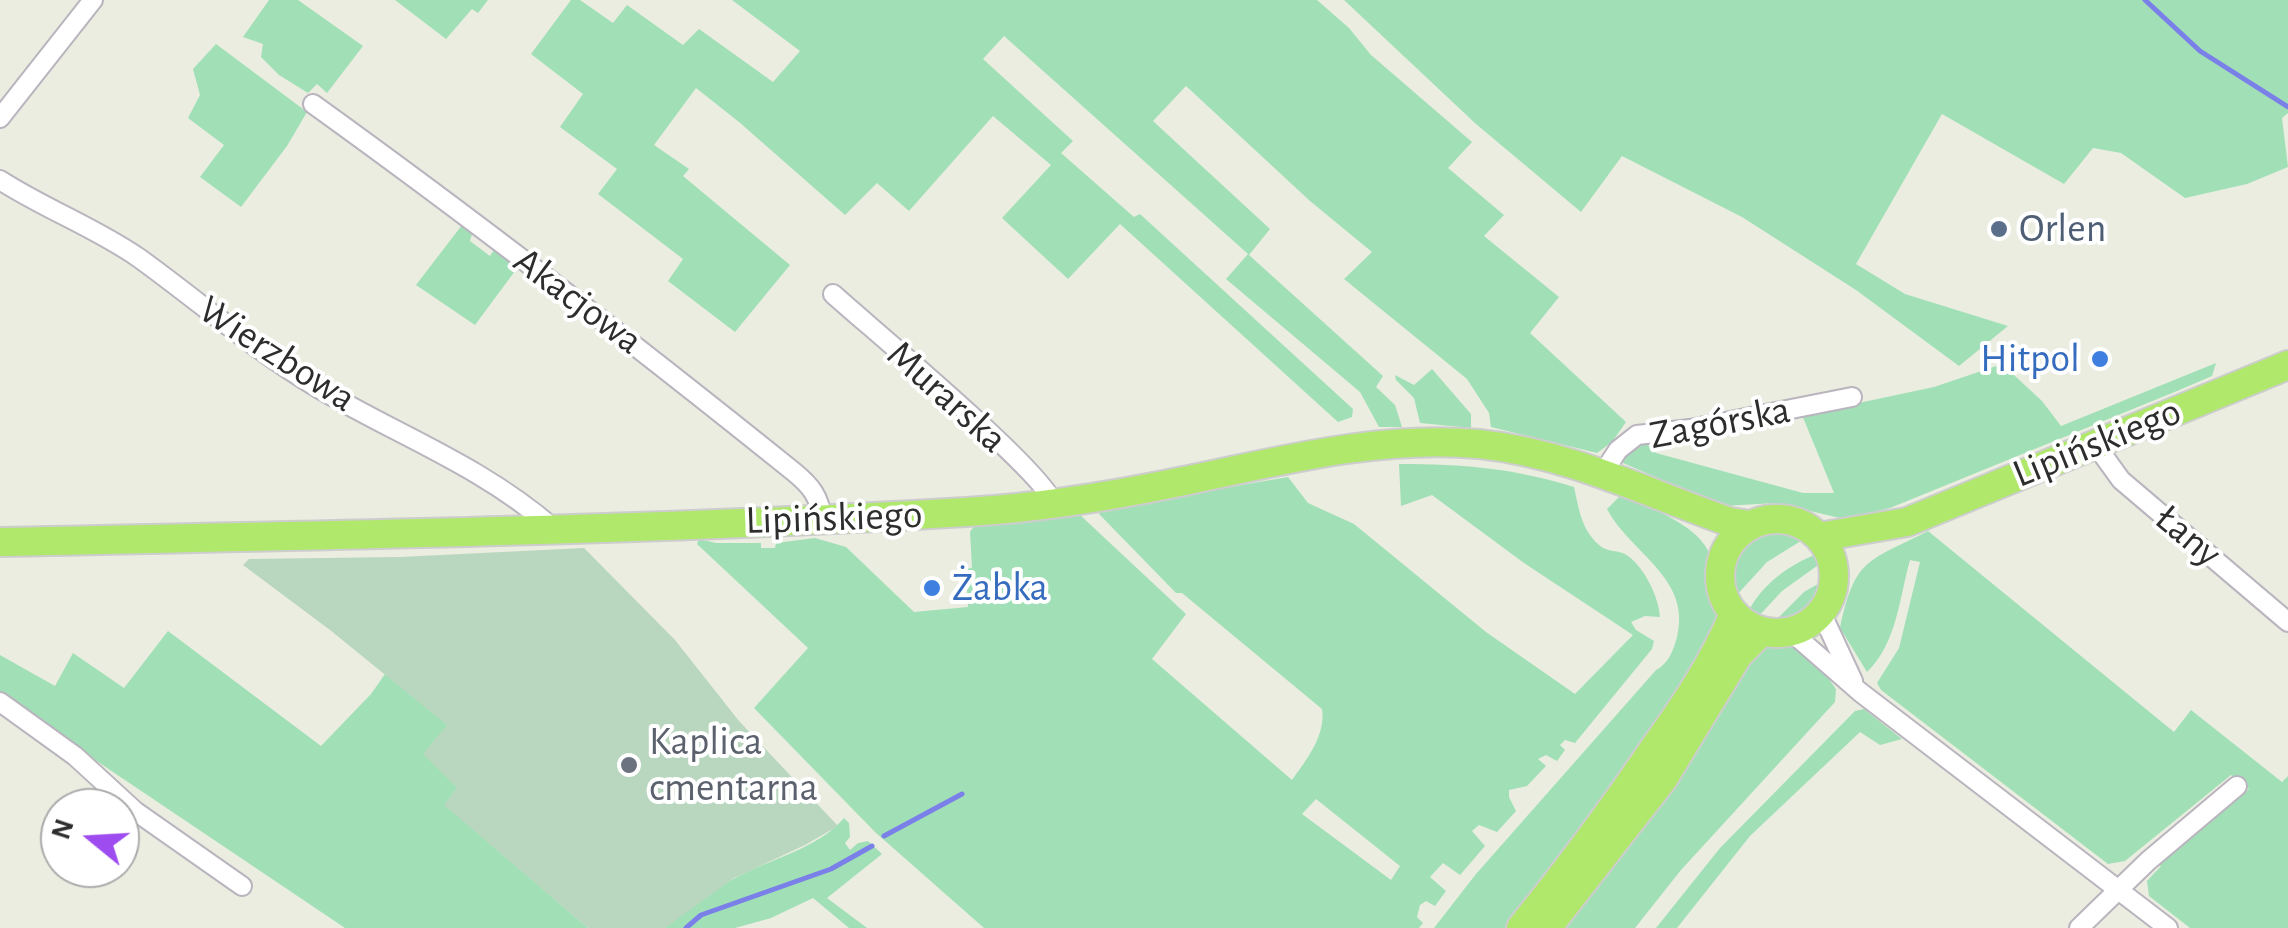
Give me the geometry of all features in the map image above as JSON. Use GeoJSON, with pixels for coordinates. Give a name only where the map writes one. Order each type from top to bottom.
{"type":"FeatureCollection","features":[{"type":"Feature","properties":{"kind":"main road","name":"Lipińskiego"},"geometry":{"type":"LineString","coordinates":[[1834,570],[1907,522],[2288,365]]}},
{"type":"Feature","properties":{"kind":"main road","name":"Lipińskiego"},"geometry":{"type":"LineString","coordinates":[[0,542],[553,528],[970,512],[1054,505],[1332,451],[1436,442],[1494,446],[1543,455],[1603,473],[1730,522],[1750,525]]}},
{"type":"Feature","properties":{"kind":"main road","name":"Lipińskiego"},"geometry":{"type":"LineString","coordinates":[[1654,494],[1704,534],[1722,560]]}},
{"type":"Feature","properties":{"kind":"main road"},"geometry":{"type":"LineString","coordinates":[[1786,519],[1819,537],[1834,570],[1831,595],[1822,612],[1790,632],[1762,631],[1734,614],[1721,589],[1722,560],[1732,540],[1750,525],[1786,519]]}},
{"type":"Feature","properties":{"kind":"main road","name":"Lipińskiego"},"geometry":{"type":"LineString","coordinates":[[1819,537],[1907,522]]}},
{"type":"Feature","properties":{"kind":"main road"},"geometry":{"type":"LineString","coordinates":[[1521,928],[1575,860],[1677,716],[1722,644],[1734,614]]}},
{"type":"Feature","properties":{"kind":"main road"},"geometry":{"type":"LineString","coordinates":[[1548,928],[1663,779],[1738,655],[1762,631]]}},
{"type":"Feature","properties":{"kind":"street"},"geometry":{"type":"LineString","coordinates":[[0,118],[93,0]]}},
{"type":"Feature","properties":{"kind":"street","name":"Akacjowa"},"geometry":{"type":"LineString","coordinates":[[312,104],[463,213],[794,472],[810,485],[820,501],[822,518]]}},
{"type":"Feature","properties":{"kind":"street","name":"Wierzbowa"},"geometry":{"type":"LineString","coordinates":[[0,180],[138,257],[266,356],[476,472],[506,490],[553,528]]}},
{"type":"Feature","properties":{"kind":"street","name":"Murarska"},"geometry":{"type":"LineString","coordinates":[[833,294],[1018,461],[1052,495],[1054,505]]}},
{"type":"Feature","properties":{"kind":"street","name":"Zagórska"},"geometry":{"type":"LineString","coordinates":[[1603,473],[1618,450],[1637,435],[1690,429],[1852,397]]}},
{"type":"Feature","properties":{"kind":"street","name":"Łany"},"geometry":{"type":"LineString","coordinates":[[2095,444],[2121,480],[2288,622]]}},
{"type":"Feature","properties":{"kind":"street"},"geometry":{"type":"LineString","coordinates":[[1822,612],[1855,686]]}},
{"type":"Feature","properties":{"kind":"street"},"geometry":{"type":"LineString","coordinates":[[1790,632],[2168,928]]}},
{"type":"Feature","properties":{"kind":"street"},"geometry":{"type":"LineString","coordinates":[[0,702],[75,756],[135,811],[242,886]]}},
{"type":"Feature","properties":{"kind":"street"},"geometry":{"type":"LineString","coordinates":[[2078,928],[2237,786]]}},
{"type":"Feature","properties":{"kind":"green space"},"geometry":{"type":"Polygon","coordinates":[[[269,0],[298,0],[363,46],[327,93],[317,84],[308,93],[279,75],[261,57],[263,44],[243,37],[269,0]]]}},
{"type":"Feature","properties":{"kind":"green space"},"geometry":{"type":"Polygon","coordinates":[[[395,0],[488,0],[478,13],[472,9],[446,39],[395,0]]]}},
{"type":"Feature","properties":{"kind":"green space"},"geometry":{"type":"Polygon","coordinates":[[[571,0],[580,0],[613,23],[627,5],[683,45],[699,29],[773,82],[800,51],[732,0],[1317,0],[1349,28],[1371,55],[1472,142],[1448,168],[1504,215],[1484,236],[1559,297],[1530,333],[1626,422],[1612,442],[1597,453],[1491,427],[1489,413],[1467,379],[1344,279],[1372,252],[1310,201],[1186,86],[1153,121],[1270,229],[1249,255],[1383,376],[1376,387],[1395,405],[1402,427],[1379,427],[1360,392],[1226,279],[1248,254],[1004,36],[983,59],[1073,141],[1061,153],[1134,217],[1140,214],[1353,409],[1352,417],[1338,422],[1120,224],[1068,279],[1002,218],[1051,165],[993,116],[909,211],[877,183],[845,215],[696,88],[654,145],[689,169],[683,176],[790,265],[735,332],[668,281],[683,259],[598,194],[617,169],[560,127],[583,94],[531,54],[571,0]]]}},
{"type":"Feature","properties":{"kind":"green space"},"geometry":{"type":"Polygon","coordinates":[[[1344,0],[2288,0],[2288,113],[2282,118],[2288,167],[2247,184],[2185,198],[2121,153],[2093,148],[2064,184],[1942,114],[1856,264],[1905,294],[2008,326],[1959,366],[1856,290],[1742,217],[1622,156],[1581,212],[1476,124],[1344,0]]]}},
{"type":"Feature","properties":{"kind":"green space"},"geometry":{"type":"Polygon","coordinates":[[[216,44],[307,112],[241,207],[200,177],[224,145],[188,118],[200,95],[193,69],[216,44]]]}},
{"type":"Feature","properties":{"kind":"green space"},"geometry":{"type":"Polygon","coordinates":[[[462,225],[472,234],[470,241],[490,256],[494,250],[518,267],[475,325],[416,285],[462,225]]]}},
{"type":"Feature","properties":{"kind":"green space"},"geometry":{"type":"Polygon","coordinates":[[[2216,363],[2212,376],[2177,391],[1890,508],[1844,519],[1776,503],[1723,506],[1623,463],[1625,456],[1645,442],[1656,453],[1803,493],[1834,493],[1802,415],[1934,387],[2002,364],[2042,401],[2061,426],[2216,363]]]}},
{"type":"Feature","properties":{"kind":"green space"},"geometry":{"type":"Polygon","coordinates":[[[1432,369],[1471,414],[1471,428],[1420,423],[1414,398],[1395,375],[1414,385],[1432,369]]]}},
{"type":"Feature","properties":{"kind":"green space"},"geometry":{"type":"Polygon","coordinates":[[[1399,464],[1488,468],[1574,487],[1588,532],[1602,547],[1624,554],[1640,568],[1654,593],[1660,617],[1645,616],[1631,622],[1654,641],[1652,649],[1575,743],[1565,740],[1560,745],[1565,750],[1557,761],[1546,755],[1538,759],[1546,766],[1527,786],[1509,790],[1516,811],[1497,832],[1479,825],[1472,831],[1485,846],[1460,875],[1443,863],[1430,877],[1446,891],[1435,906],[1426,901],[1420,905],[1417,917],[1423,923],[1419,928],[984,928],[875,832],[754,708],[808,648],[697,544],[699,539],[761,543],[761,548],[775,548],[776,543],[815,538],[846,547],[914,612],[968,607],[966,569],[972,568],[970,532],[975,525],[1079,514],[1186,614],[1152,659],[1292,780],[1318,737],[1322,709],[1182,593],[1176,593],[1099,514],[1103,509],[1288,477],[1308,503],[1354,524],[1486,632],[1575,694],[1633,635],[1524,563],[1432,495],[1401,506],[1399,464]],[[1316,799],[1302,814],[1391,880],[1400,866],[1316,799]]]}},
{"type":"Feature","properties":{"kind":"green space"},"geometry":{"type":"Polygon","coordinates":[[[1621,495],[1673,519],[1698,537],[1711,559],[1722,614],[1621,776],[1505,928],[1434,928],[1476,874],[1672,652],[1679,616],[1676,598],[1668,582],[1607,509],[1621,495]]]}},
{"type":"Feature","properties":{"kind":"green space"},"geometry":{"type":"Polygon","coordinates":[[[1769,530],[1789,531],[1804,539],[1767,562],[1735,597],[1731,573],[1736,555],[1749,541],[1769,530]]]}},
{"type":"Feature","properties":{"kind":"green space"},"geometry":{"type":"Polygon","coordinates":[[[1928,531],[2174,732],[2191,710],[2282,782],[2288,776],[2288,928],[2190,928],[2149,896],[2147,881],[2161,866],[2157,863],[2249,789],[2231,775],[2125,861],[2108,864],[1881,690],[1877,683],[1899,648],[1920,562],[1910,560],[1891,634],[1867,672],[1840,628],[1846,605],[1852,587],[1867,565],[1928,531]]]}},
{"type":"Feature","properties":{"kind":"green space"},"geometry":{"type":"Polygon","coordinates":[[[584,548],[675,640],[739,721],[838,826],[734,878],[665,928],[588,928],[444,805],[457,788],[423,754],[447,725],[243,565],[249,559],[584,548]]]}},
{"type":"Feature","properties":{"kind":"green space"},"geometry":{"type":"Polygon","coordinates":[[[1817,554],[1821,563],[1782,591],[1756,619],[1748,612],[1777,577],[1817,554]]]}},
{"type":"Feature","properties":{"kind":"green space"},"geometry":{"type":"Polygon","coordinates":[[[1823,581],[1817,598],[1806,611],[1773,623],[1804,592],[1823,581]]]}},
{"type":"Feature","properties":{"kind":"green space"},"geometry":{"type":"Polygon","coordinates":[[[168,631],[321,746],[385,674],[448,725],[457,788],[445,805],[588,928],[345,928],[0,696],[0,655],[55,686],[73,653],[124,688],[168,631]]]}},
{"type":"Feature","properties":{"kind":"green space"},"geometry":{"type":"Polygon","coordinates":[[[1769,643],[1798,648],[1825,673],[1836,689],[1835,702],[1681,870],[1635,928],[1561,928],[1741,665],[1769,643]]]}},
{"type":"Feature","properties":{"kind":"green space"},"geometry":{"type":"Polygon","coordinates":[[[1864,709],[1902,739],[1880,745],[1860,732],[1750,836],[1677,928],[1656,928],[1720,848],[1855,711],[1864,709]]]}},
{"type":"Feature","properties":{"kind":"green space"},"geometry":{"type":"Polygon","coordinates":[[[844,818],[849,823],[850,837],[845,843],[850,850],[868,841],[882,854],[827,898],[867,928],[849,928],[813,898],[771,918],[735,928],[665,928],[717,889],[807,846],[844,818]]]}},
{"type":"Feature","properties":{"kind":"waterway"},"geometry":{"type":"LineString","coordinates":[[2145,0],[2200,51],[2288,107]]}},
{"type":"Feature","properties":{"kind":"waterway"},"geometry":{"type":"LineString","coordinates":[[884,836],[962,794]]}},
{"type":"Feature","properties":{"kind":"waterway"},"geometry":{"type":"LineString","coordinates":[[686,928],[701,915],[831,869],[872,846]]}},
{"type":"Feature","properties":{"kind":"place","name":"Orlen"},"geometry":{"type":"Point","coordinates":[1999,229]}},
{"type":"Feature","properties":{"kind":"place","name":"Hitpol"},"geometry":{"type":"Point","coordinates":[2100,359]}},
{"type":"Feature","properties":{"kind":"place","name":"Żabka"},"geometry":{"type":"Point","coordinates":[932,588]}},
{"type":"Feature","properties":{"kind":"place","name":"Kaplica cmentarna"},"geometry":{"type":"Point","coordinates":[629,765]}}]}
